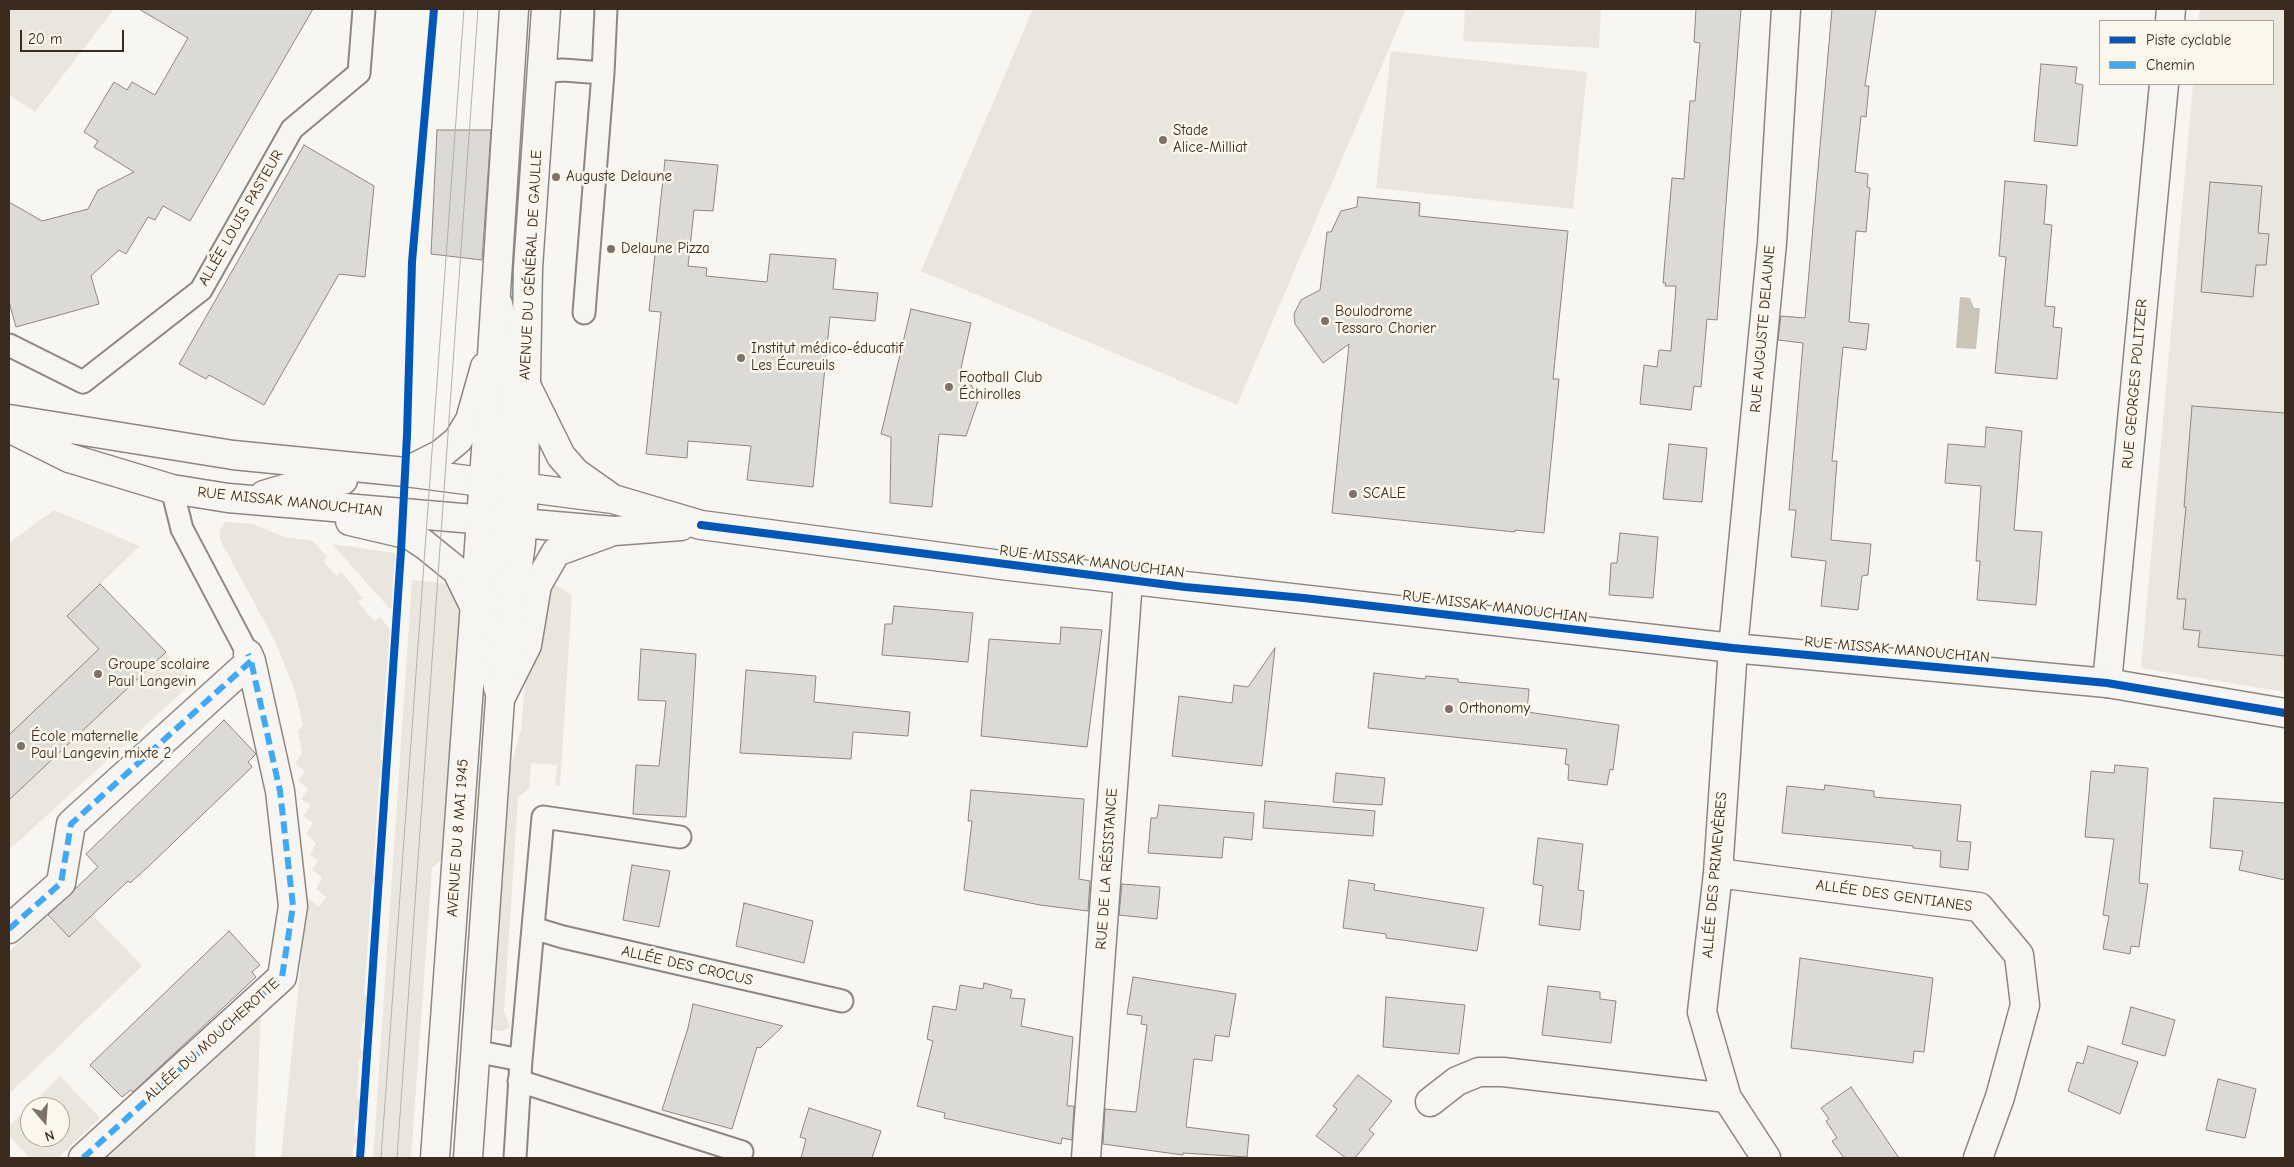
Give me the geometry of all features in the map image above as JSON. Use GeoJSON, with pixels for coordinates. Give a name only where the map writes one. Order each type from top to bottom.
{"type":"FeatureCollection","features":[{"type":"Feature","properties":{"kind":"street"},"geometry":{"type":"LineString","coordinates":[[502,502],[493,339],[514,9]]}},
{"type":"Feature","properties":{"kind":"street","name":"AVENUE DU GÉNÉRAL DE GAULLE"},"geometry":{"type":"LineString","coordinates":[[502,502],[526,383],[528,268],[546,9]]}},
{"type":"Feature","properties":{"kind":"street","name":"RUE AUGUSTE DELAUNE"},"geometry":{"type":"LineString","coordinates":[[1733,648],[1772,242],[1786,9]]}},
{"type":"Feature","properties":{"kind":"street","name":"RUE GEORGES POLITZER"},"geometry":{"type":"LineString","coordinates":[[2107,684],[2164,85]]}},
{"type":"Feature","properties":{"kind":"street"},"geometry":{"type":"LineString","coordinates":[[496,296],[512,365],[502,502]]}},
{"type":"Feature","properties":{"kind":"street"},"geometry":{"type":"LineString","coordinates":[[405,472],[441,454],[458,440],[470,420],[493,339]]}},
{"type":"Feature","properties":{"kind":"street"},"geometry":{"type":"LineString","coordinates":[[526,383],[562,456],[576,473],[613,500]]}},
{"type":"Feature","properties":{"kind":"street","name":"RUE MISSAK MANOUCHIAN"},"geometry":{"type":"LineString","coordinates":[[9,419],[233,455],[405,472],[502,502],[614,531],[701,525]]}},
{"type":"Feature","properties":{"kind":"street","name":"RUE MISSAK MANOUCHIAN"},"geometry":{"type":"LineString","coordinates":[[9,428],[69,458],[172,489],[248,500],[296,504],[613,500],[701,525],[1128,580],[1733,648],[2107,684],[2285,713]]}},
{"type":"Feature","properties":{"kind":"street"},"geometry":{"type":"LineString","coordinates":[[248,500],[321,478],[404,485],[502,502],[630,519],[664,514]]}},
{"type":"Feature","properties":{"kind":"street","name":"AVENUE DU 8 MAI 1945"},"geometry":{"type":"LineString","coordinates":[[435,1158],[475,608],[502,502]]}},
{"type":"Feature","properties":{"kind":"street","name":"AVENUE DU 8 MAI 1945"},"geometry":{"type":"LineString","coordinates":[[468,1158],[500,699],[502,502]]}},
{"type":"Feature","properties":{"kind":"street"},"geometry":{"type":"LineString","coordinates":[[296,504],[359,525],[410,535],[440,556],[457,571],[475,608]]}},
{"type":"Feature","properties":{"kind":"street"},"geometry":{"type":"LineString","coordinates":[[500,699],[527,645],[537,585],[556,552],[614,531]]}},
{"type":"Feature","properties":{"kind":"street","name":"RUE DE LA RÉSISTANCE"},"geometry":{"type":"LineString","coordinates":[[1086,1158],[1128,580]]}},
{"type":"Feature","properties":{"kind":"street","name":"ALLÉE DES PRIMEVÈRES"},"geometry":{"type":"LineString","coordinates":[[1733,648],[1718,873],[1702,1012],[1727,1098],[1766,1158]]}},
{"type":"Feature","properties":{"kind":"street"},"geometry":{"type":"LineString","coordinates":[[9,929],[60,883],[71,824],[250,658]]}},
{"type":"Feature","properties":{"kind":"street","name":"ALLÉE DU MOUCHEROTTE"},"geometry":{"type":"LineString","coordinates":[[83,1158],[282,977],[293,906],[280,791],[250,658]]}},
{"type":"Feature","properties":{"kind":"street","name":"ALLÉE DES GENTIANES"},"geometry":{"type":"LineString","coordinates":[[1718,873],[1979,907],[2019,955],[2025,1005],[2000,1097],[1978,1158]]}},
{"type":"Feature","properties":{"kind":"street"},"geometry":{"type":"LineString","coordinates":[[1430,1102],[1457,1081],[1479,1072],[1503,1072],[1727,1098]]}},
{"type":"Feature","properties":{"kind":"lane","name":"ALLÉE LOUIS PASTEUR"},"geometry":{"type":"LineString","coordinates":[[9,345],[84,382],[200,290],[292,129],[359,73],[364,9]]}},
{"type":"Feature","properties":{"kind":"lane"},"geometry":{"type":"LineString","coordinates":[[584,313],[603,73],[606,9]]}},
{"type":"Feature","properties":{"kind":"lane"},"geometry":{"type":"LineString","coordinates":[[542,72],[563,70],[603,73]]}},
{"type":"Feature","properties":{"kind":"lane"},"geometry":{"type":"LineString","coordinates":[[172,489],[182,529],[250,658]]}},
{"type":"Feature","properties":{"kind":"lane"},"geometry":{"type":"LineString","coordinates":[[515,1158],[519,1081],[543,817],[680,838]]}},
{"type":"Feature","properties":{"kind":"lane","name":"ALLÉE DES CROCUS"},"geometry":{"type":"LineString","coordinates":[[533,928],[563,938],[842,1001]]}},
{"type":"Feature","properties":{"kind":"lane"},"geometry":{"type":"LineString","coordinates":[[474,1051],[521,1060]]}},
{"type":"Feature","properties":{"kind":"lane"},"geometry":{"type":"LineString","coordinates":[[519,1081],[742,1152]]}},
{"type":"Feature","properties":{"kind":"shaded area"},"geometry":{"type":"Polygon","coordinates":[[[9,9],[114,9],[35,112],[9,95],[9,9]]]}},
{"type":"Feature","properties":{"kind":"shaded area","name":"Stade Alice-Milliat"},"geometry":{"type":"Polygon","coordinates":[[[1033,9],[1406,9],[1237,405],[921,271],[1033,9]]]}},
{"type":"Feature","properties":{"kind":"shaded area"},"geometry":{"type":"Polygon","coordinates":[[[1465,9],[1601,9],[1599,48],[1463,41],[1465,9]]]}},
{"type":"Feature","properties":{"kind":"shaded area"},"geometry":{"type":"Polygon","coordinates":[[[2200,9],[2285,9],[2285,692],[2141,668],[2193,85],[2274,85],[2274,20],[2198,20],[2200,9]]]}},
{"type":"Feature","properties":{"kind":"shaded area"},"geometry":{"type":"Polygon","coordinates":[[[1391,51],[1587,72],[1573,209],[1376,188],[1391,51]]]}},
{"type":"Feature","properties":{"kind":"shaded area"},"geometry":{"type":"Polygon","coordinates":[[[1960,297],[1970,298],[1974,308],[1980,308],[1976,349],[1956,348],[1960,297]]]}},
{"type":"Feature","properties":{"kind":"shaded area","name":"Groupe scolaire Paul Langevin"},"geometry":{"type":"Polygon","coordinates":[[[54,510],[140,546],[100,584],[194,681],[9,850],[9,543],[54,510]]]}},
{"type":"Feature","properties":{"kind":"shaded area"},"geometry":{"type":"Polygon","coordinates":[[[225,522],[253,524],[284,537],[313,541],[327,557],[323,561],[336,576],[341,572],[363,598],[358,602],[374,621],[380,617],[390,629],[380,758],[386,764],[385,773],[379,779],[373,874],[377,880],[372,885],[364,993],[369,999],[368,1019],[362,1024],[360,1048],[365,1054],[359,1059],[357,1097],[362,1103],[361,1116],[355,1121],[354,1134],[359,1140],[353,1146],[353,1158],[281,1158],[302,953],[298,890],[319,907],[326,897],[316,889],[322,877],[312,870],[318,860],[310,855],[316,843],[306,834],[313,823],[303,816],[311,806],[301,799],[308,789],[298,781],[305,771],[295,764],[302,753],[298,731],[303,725],[294,688],[275,641],[220,540],[220,530],[225,522]]]}},
{"type":"Feature","properties":{"kind":"shaded area"},"geometry":{"type":"Polygon","coordinates":[[[332,544],[395,553],[391,610],[332,544]]]}},
{"type":"Feature","properties":{"kind":"shaded area"},"geometry":{"type":"Polygon","coordinates":[[[412,580],[451,584],[459,614],[456,669],[441,860],[432,868],[411,1158],[373,1158],[412,580]]]}},
{"type":"Feature","properties":{"kind":"shaded area"},"geometry":{"type":"Polygon","coordinates":[[[548,581],[572,595],[560,786],[555,786],[557,765],[531,763],[529,789],[518,797],[504,1012],[510,1027],[497,1031],[489,1026],[505,787],[521,730],[526,674],[548,581]]]}},
{"type":"Feature","properties":{"kind":"shaded area"},"geometry":{"type":"Polygon","coordinates":[[[93,915],[142,966],[9,1094],[9,952],[46,916],[69,937],[93,915]]]}},
{"type":"Feature","properties":{"kind":"shaded area"},"geometry":{"type":"Polygon","coordinates":[[[261,1007],[255,1158],[97,1158],[261,1007]]]}},
{"type":"Feature","properties":{"kind":"shaded area"},"geometry":{"type":"Polygon","coordinates":[[[60,1076],[100,1118],[70,1147],[70,1097],[39,1097],[60,1076]]]}},
{"type":"Feature","properties":{"kind":"shaded area"},"geometry":{"type":"Polygon","coordinates":[[[20,1115],[20,1147],[70,1147],[58,1158],[30,1158],[9,1136],[9,1126],[20,1115]]]}},
{"type":"Feature","properties":{"kind":"building"},"geometry":{"type":"Polygon","coordinates":[[[139,9],[313,9],[190,221],[163,206],[155,220],[148,217],[126,254],[119,250],[91,276],[99,304],[16,327],[9,302],[9,202],[42,221],[88,209],[98,190],[134,172],[94,147],[98,141],[84,132],[114,82],[127,90],[132,82],[155,95],[188,38],[139,9]]]}},
{"type":"Feature","properties":{"kind":"building"},"geometry":{"type":"Polygon","coordinates":[[[1696,9],[1741,9],[1717,320],[1707,319],[1701,387],[1694,386],[1691,410],[1640,404],[1644,365],[1657,367],[1659,350],[1671,351],[1676,286],[1665,286],[1666,283],[1663,283],[1672,178],[1684,179],[1690,101],[1695,101],[1700,43],[1694,42],[1696,9]]]}},
{"type":"Feature","properties":{"kind":"building"},"geometry":{"type":"Polygon","coordinates":[[[1832,9],[1876,9],[1865,86],[1869,86],[1866,117],[1861,116],[1855,172],[1868,174],[1867,187],[1870,188],[1866,232],[1856,231],[1849,322],[1869,324],[1866,350],[1843,347],[1832,461],[1837,461],[1831,540],[1871,544],[1868,575],[1862,576],[1858,610],[1821,606],[1826,561],[1791,557],[1796,510],[1789,510],[1803,343],[1778,340],[1781,316],[1805,318],[1832,9]]]}},
{"type":"Feature","properties":{"kind":"building"},"geometry":{"type":"Polygon","coordinates":[[[2041,64],[2077,67],[2075,83],[2083,85],[2077,146],[2034,141],[2041,64]]]}},
{"type":"Feature","properties":{"kind":"building"},"geometry":{"type":"Polygon","coordinates":[[[437,130],[491,130],[482,260],[431,254],[437,130]]]}},
{"type":"Feature","properties":{"kind":"building"},"geometry":{"type":"Polygon","coordinates":[[[304,145],[374,186],[365,277],[339,274],[264,405],[209,375],[206,379],[179,364],[304,145]]]}},
{"type":"Feature","properties":{"kind":"building","name":"Institut médico-éducatif Les Écureuils"},"geometry":{"type":"Polygon","coordinates":[[[665,160],[718,165],[713,211],[694,210],[688,266],[707,268],[706,276],[767,282],[770,254],[836,259],[833,289],[878,293],[875,321],[830,317],[813,487],[747,480],[751,446],[688,441],[687,458],[646,454],[661,312],[649,311],[665,160]]]}},
{"type":"Feature","properties":{"kind":"building"},"geometry":{"type":"Polygon","coordinates":[[[2005,181],[2047,185],[2044,224],[2052,225],[2045,306],[2055,307],[2053,327],[2062,328],[2057,379],[1995,373],[2006,257],[1999,256],[2005,181]]]}},
{"type":"Feature","properties":{"kind":"building"},"geometry":{"type":"Polygon","coordinates":[[[2210,182],[2262,186],[2258,233],[2269,234],[2266,265],[2256,265],[2253,297],[2201,292],[2210,182]]]}},
{"type":"Feature","properties":{"kind":"building"},"geometry":{"type":"Polygon","coordinates":[[[1358,197],[1420,203],[1419,216],[1568,231],[1553,379],[1559,379],[1544,533],[1515,530],[1515,532],[1332,513],[1349,344],[1323,363],[1295,324],[1294,314],[1301,300],[1320,290],[1327,232],[1331,232],[1341,211],[1357,207],[1358,197]]]}},
{"type":"Feature","properties":{"kind":"building"},"geometry":{"type":"Polygon","coordinates":[[[911,309],[971,323],[961,368],[979,398],[966,436],[939,434],[932,507],[890,503],[891,437],[881,434],[911,309]]]}},
{"type":"Feature","properties":{"kind":"building"},"geometry":{"type":"Polygon","coordinates":[[[2192,406],[2285,413],[2285,656],[2198,647],[2200,631],[2183,629],[2186,599],[2177,599],[2186,507],[2184,507],[2192,406]]]}},
{"type":"Feature","properties":{"kind":"building"},"geometry":{"type":"Polygon","coordinates":[[[1986,427],[2022,431],[2014,530],[2042,532],[2036,605],[1977,600],[1980,561],[1976,561],[1981,486],[1945,483],[1948,444],[1985,447],[1986,427]]]}},
{"type":"Feature","properties":{"kind":"building"},"geometry":{"type":"Polygon","coordinates":[[[1669,444],[1707,448],[1702,502],[1663,499],[1669,444]]]}},
{"type":"Feature","properties":{"kind":"building"},"geometry":{"type":"Polygon","coordinates":[[[1620,533],[1658,537],[1653,598],[1609,595],[1611,563],[1617,563],[1620,533]]]}},
{"type":"Feature","properties":{"kind":"building"},"geometry":{"type":"Polygon","coordinates":[[[100,584],[166,652],[9,800],[9,735],[99,649],[67,616],[100,584]]]}},
{"type":"Feature","properties":{"kind":"building"},"geometry":{"type":"Polygon","coordinates":[[[894,606],[973,613],[968,662],[882,655],[885,624],[892,624],[894,606]]]}},
{"type":"Feature","properties":{"kind":"building"},"geometry":{"type":"Polygon","coordinates":[[[1061,627],[1102,630],[1087,747],[981,736],[989,639],[1060,644],[1061,627]]]}},
{"type":"Feature","properties":{"kind":"building"},"geometry":{"type":"Polygon","coordinates":[[[1275,648],[1262,766],[1172,756],[1179,696],[1232,703],[1234,685],[1248,687],[1275,648]]]}},
{"type":"Feature","properties":{"kind":"building"},"geometry":{"type":"Polygon","coordinates":[[[641,649],[696,654],[686,817],[633,814],[636,765],[659,766],[666,701],[638,700],[641,649]]]}},
{"type":"Feature","properties":{"kind":"building"},"geometry":{"type":"Polygon","coordinates":[[[746,670],[816,676],[814,702],[910,712],[908,736],[853,732],[851,759],[740,753],[746,670]]]}},
{"type":"Feature","properties":{"kind":"building","name":"Orthonomy"},"geometry":{"type":"Polygon","coordinates":[[[1374,673],[1425,679],[1426,676],[1458,679],[1458,682],[1529,689],[1527,712],[1619,725],[1613,770],[1610,769],[1607,785],[1568,780],[1569,765],[1565,764],[1567,749],[1368,728],[1374,673]]]}},
{"type":"Feature","properties":{"kind":"building"},"geometry":{"type":"Polygon","coordinates":[[[224,720],[256,754],[248,762],[252,767],[149,866],[130,883],[128,881],[69,937],[48,915],[98,867],[86,854],[224,720]]]}},
{"type":"Feature","properties":{"kind":"building"},"geometry":{"type":"Polygon","coordinates":[[[2115,765],[2148,768],[2139,883],[2148,884],[2139,947],[2131,946],[2130,954],[2103,949],[2109,916],[2103,915],[2114,839],[2085,837],[2091,771],[2114,773],[2115,765]]]}},
{"type":"Feature","properties":{"kind":"building"},"geometry":{"type":"Polygon","coordinates":[[[1336,773],[1385,778],[1382,805],[1333,802],[1336,773]]]}},
{"type":"Feature","properties":{"kind":"building"},"geometry":{"type":"Polygon","coordinates":[[[1825,785],[1874,791],[1874,797],[1961,805],[1957,841],[1971,842],[1968,870],[1940,867],[1941,851],[1913,848],[1913,846],[1782,833],[1787,786],[1824,790],[1825,785]]]}},
{"type":"Feature","properties":{"kind":"building"},"geometry":{"type":"Polygon","coordinates":[[[971,790],[1084,799],[1079,879],[1090,881],[1088,911],[1040,905],[964,890],[972,821],[968,821],[971,790]]]}},
{"type":"Feature","properties":{"kind":"building"},"geometry":{"type":"Polygon","coordinates":[[[2214,798],[2285,803],[2285,880],[2239,870],[2243,851],[2210,848],[2214,798]]]}},
{"type":"Feature","properties":{"kind":"building"},"geometry":{"type":"Polygon","coordinates":[[[1265,801],[1375,811],[1373,836],[1263,828],[1265,801]]]}},
{"type":"Feature","properties":{"kind":"building"},"geometry":{"type":"Polygon","coordinates":[[[1159,805],[1254,813],[1252,840],[1224,837],[1222,858],[1148,853],[1151,818],[1157,818],[1159,805]]]}},
{"type":"Feature","properties":{"kind":"building"},"geometry":{"type":"Polygon","coordinates":[[[1538,838],[1583,844],[1578,890],[1584,891],[1580,930],[1539,925],[1543,886],[1533,884],[1538,838]]]}},
{"type":"Feature","properties":{"kind":"building"},"geometry":{"type":"Polygon","coordinates":[[[632,865],[670,871],[659,927],[623,920],[632,865]]]}},
{"type":"Feature","properties":{"kind":"building"},"geometry":{"type":"Polygon","coordinates":[[[1349,880],[1375,884],[1374,890],[1484,908],[1477,951],[1386,938],[1386,934],[1343,928],[1349,880]]]}},
{"type":"Feature","properties":{"kind":"building"},"geometry":{"type":"Polygon","coordinates":[[[1122,884],[1160,887],[1157,919],[1119,915],[1122,884]]]}},
{"type":"Feature","properties":{"kind":"building"},"geometry":{"type":"Polygon","coordinates":[[[744,903],[813,921],[804,963],[736,946],[744,903]]]}},
{"type":"Feature","properties":{"kind":"building"},"geometry":{"type":"Polygon","coordinates":[[[229,931],[260,965],[252,972],[256,977],[133,1092],[131,1090],[122,1097],[90,1065],[229,931]]]}},
{"type":"Feature","properties":{"kind":"building"},"geometry":{"type":"Polygon","coordinates":[[[1800,958],[1933,978],[1924,1052],[1914,1051],[1913,1063],[1791,1048],[1800,958]]]}},
{"type":"Feature","properties":{"kind":"building"},"geometry":{"type":"Polygon","coordinates":[[[1133,977],[1236,994],[1229,1037],[1215,1035],[1212,1061],[1194,1059],[1186,1127],[1249,1135],[1247,1157],[1183,1153],[1183,1155],[1103,1144],[1105,1109],[1136,1112],[1147,1025],[1141,1024],[1142,1016],[1127,1014],[1133,977]]]}},
{"type":"Feature","properties":{"kind":"building"},"geometry":{"type":"Polygon","coordinates":[[[984,983],[1012,990],[1010,998],[1025,999],[1021,1026],[1073,1037],[1067,1106],[1074,1106],[1072,1140],[1062,1138],[1061,1144],[944,1118],[945,1113],[917,1106],[933,1041],[927,1039],[933,1006],[956,1010],[960,985],[983,989],[984,983]]]}},
{"type":"Feature","properties":{"kind":"building"},"geometry":{"type":"Polygon","coordinates":[[[1548,986],[1600,992],[1600,999],[1616,1001],[1611,1043],[1542,1035],[1548,986]]]}},
{"type":"Feature","properties":{"kind":"building"},"geometry":{"type":"Polygon","coordinates":[[[1386,997],[1465,1005],[1459,1054],[1383,1047],[1386,997]]]}},
{"type":"Feature","properties":{"kind":"building"},"geometry":{"type":"Polygon","coordinates":[[[693,1004],[783,1026],[760,1048],[757,1047],[732,1129],[662,1110],[688,1028],[693,1004]]]}},
{"type":"Feature","properties":{"kind":"building"},"geometry":{"type":"Polygon","coordinates":[[[2131,1007],[2175,1020],[2165,1056],[2122,1044],[2131,1007]]]}},
{"type":"Feature","properties":{"kind":"building"},"geometry":{"type":"Polygon","coordinates":[[[2088,1046],[2138,1062],[2120,1114],[2068,1091],[2077,1062],[2083,1064],[2088,1046]]]}},
{"type":"Feature","properties":{"kind":"building"},"geometry":{"type":"Polygon","coordinates":[[[1358,1075],[1392,1101],[1369,1130],[1374,1134],[1355,1158],[1346,1158],[1316,1136],[1337,1109],[1333,1106],[1358,1075]]]}},
{"type":"Feature","properties":{"kind":"building"},"geometry":{"type":"Polygon","coordinates":[[[2218,1079],[2256,1089],[2245,1138],[2206,1130],[2218,1079]]]}},
{"type":"Feature","properties":{"kind":"building"},"geometry":{"type":"Polygon","coordinates":[[[1851,1087],[1899,1158],[1844,1158],[1832,1141],[1837,1138],[1826,1121],[1829,1119],[1821,1108],[1851,1087]]]}},
{"type":"Feature","properties":{"kind":"building"},"geometry":{"type":"Polygon","coordinates":[[[809,1108],[881,1131],[872,1158],[801,1158],[806,1139],[800,1137],[809,1108]]]}},
{"type":"Feature","properties":{"kind":"tram line"},"geometry":{"type":"LineString","coordinates":[[381,1158],[464,9]]}},
{"type":"Feature","properties":{"kind":"tram line"},"geometry":{"type":"LineString","coordinates":[[397,1158],[478,9]]}},
{"type":"Feature","properties":{"kind":"marked path"},"geometry":{"type":"LineString","coordinates":[[9,929],[61,883],[71,824],[251,661],[248,654]]}},
{"type":"Feature","properties":{"kind":"marked path"},"geometry":{"type":"LineString","coordinates":[[83,1158],[282,977],[293,906],[280,791],[251,661]]}},
{"type":"Feature","properties":{"kind":"cycle path"},"geometry":{"type":"LineString","coordinates":[[360,1158],[401,551],[407,435],[412,262],[434,9]]}},
{"type":"Feature","properties":{"kind":"cycle path"},"geometry":{"type":"LineString","coordinates":[[701,525],[1185,587],[1304,598],[1733,648],[2107,683],[2285,713]]}},
{"type":"Feature","properties":{"kind":"place","name":"Stade Alice-Milliat"},"geometry":{"type":"Point","coordinates":[1163,140]}},
{"type":"Feature","properties":{"kind":"place","name":"Auguste Delaune"},"geometry":{"type":"Point","coordinates":[556,177]}},
{"type":"Feature","properties":{"kind":"place","name":"Delaune Pizza"},"geometry":{"type":"Point","coordinates":[611,249]}},
{"type":"Feature","properties":{"kind":"place","name":"Boulodrome Tessaro Chorier"},"geometry":{"type":"Point","coordinates":[1325,321]}},
{"type":"Feature","properties":{"kind":"place","name":"Institut médico-éducatif Les Écureuils"},"geometry":{"type":"Point","coordinates":[741,358]}},
{"type":"Feature","properties":{"kind":"place","name":"Football Club Échirolles"},"geometry":{"type":"Point","coordinates":[949,387]}},
{"type":"Feature","properties":{"kind":"place","name":"SCALE"},"geometry":{"type":"Point","coordinates":[1353,494]}},
{"type":"Feature","properties":{"kind":"place","name":"Groupe scolaire Paul Langevin"},"geometry":{"type":"Point","coordinates":[98,674]}},
{"type":"Feature","properties":{"kind":"place","name":"Orthonomy"},"geometry":{"type":"Point","coordinates":[1449,709]}},
{"type":"Feature","properties":{"kind":"place","name":"École maternelle Paul Langevin mixte 2"},"geometry":{"type":"Point","coordinates":[21,746]}}]}
